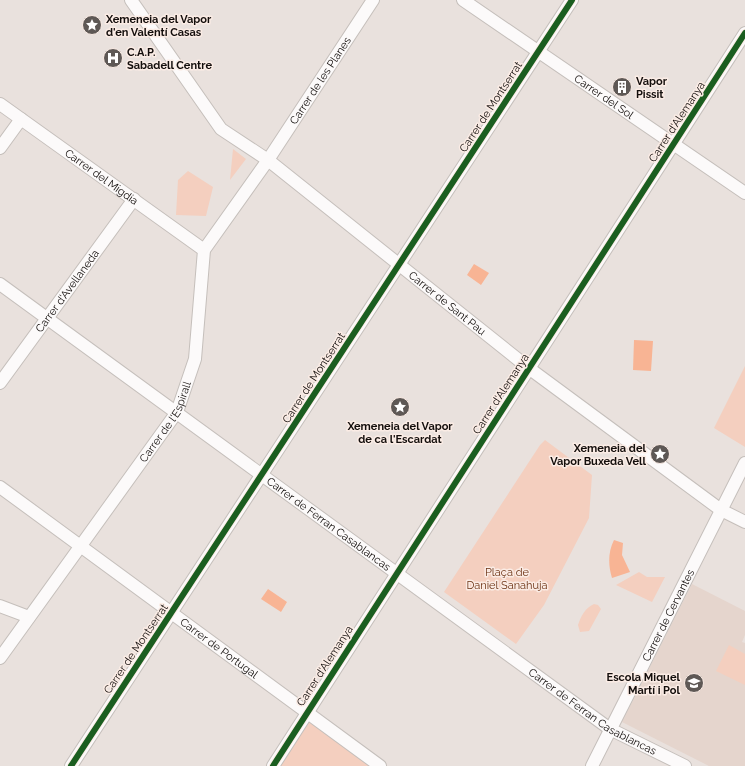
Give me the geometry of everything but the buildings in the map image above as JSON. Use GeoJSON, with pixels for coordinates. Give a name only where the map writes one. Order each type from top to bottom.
{"type":"FeatureCollection","features":[{"type":"Feature","properties":{"kind":"street","name":"Carrer de Sant Pau"},"geometry":{"type":"LineString","coordinates":[[131,0],[221,129],[268,160],[530,369],[721,510],[745,522]]}},
{"type":"Feature","properties":{"kind":"street","name":"Carrer de les Planes"},"geometry":{"type":"LineString","coordinates":[[268,160],[373,0]]}},
{"type":"Feature","properties":{"kind":"street","name":"Carrer del Sol"},"geometry":{"type":"LineString","coordinates":[[464,0],[745,193]]}},
{"type":"Feature","properties":{"kind":"street","name":"Carrer de Montserrat"},"geometry":{"type":"LineString","coordinates":[[71,766],[172,614],[572,0]]}},
{"type":"Feature","properties":{"kind":"street","name":"Carrer d'Alemanya"},"geometry":{"type":"LineString","coordinates":[[273,766],[745,33]]}},
{"type":"Feature","properties":{"kind":"street","name":"Carrer del Migdia"},"geometry":{"type":"LineString","coordinates":[[0,104],[204,250]]}},
{"type":"Feature","properties":{"kind":"street"},"geometry":{"type":"LineString","coordinates":[[0,148],[21,119]]}},
{"type":"Feature","properties":{"kind":"street","name":"Carrer de l'Espirall"},"geometry":{"type":"LineString","coordinates":[[0,658],[177,412],[195,359],[200,283],[204,250],[268,160]]}},
{"type":"Feature","properties":{"kind":"street","name":"Carrer d'Avellaneda"},"geometry":{"type":"LineString","coordinates":[[0,383],[134,199]]}},
{"type":"Feature","properties":{"kind":"street","name":"Carrer de Ferran Casablancas"},"geometry":{"type":"LineString","coordinates":[[0,284],[610,729],[685,766]]}},
{"type":"Feature","properties":{"kind":"street","name":"Carrer de Cervantes"},"geometry":{"type":"LineString","coordinates":[[592,766],[745,463]]}},
{"type":"Feature","properties":{"kind":"street","name":"Carrer de Portugal"},"geometry":{"type":"LineString","coordinates":[[0,487],[380,766]]}},
{"type":"Feature","properties":{"kind":"street"},"geometry":{"type":"LineString","coordinates":[[0,606],[29,617]]}},
{"type":"Feature","properties":{"kind":"shaded area"},"geometry":{"type":"Polygon","coordinates":[[[474,264],[489,273],[481,285],[467,275],[474,264]]]}},
{"type":"Feature","properties":{"kind":"shaded area"},"geometry":{"type":"Polygon","coordinates":[[[634,340],[653,341],[651,371],[633,370],[634,340]]]}},
{"type":"Feature","properties":{"kind":"shaded area"},"geometry":{"type":"Polygon","coordinates":[[[614,540],[623,543],[622,555],[630,572],[612,578],[609,559],[614,540]]]}},
{"type":"Feature","properties":{"kind":"shaded area","name":"Escola Miquel Martí i Pol"},"geometry":{"type":"Polygon","coordinates":[[[692,584],[745,611],[745,635],[742,642],[745,643],[745,766],[709,766],[622,722],[692,584]]]}},
{"type":"Feature","properties":{"kind":"shaded area"},"geometry":{"type":"Polygon","coordinates":[[[268,589],[287,602],[281,612],[261,599],[268,589]]]}},
{"type":"Feature","properties":{"kind":"green space"},"geometry":{"type":"Polygon","coordinates":[[[233,149],[246,159],[230,180],[233,149]]]}},
{"type":"Feature","properties":{"kind":"green space"},"geometry":{"type":"Polygon","coordinates":[[[188,171],[213,187],[206,216],[176,215],[178,180],[188,171]]]}},
{"type":"Feature","properties":{"kind":"green space"},"geometry":{"type":"Polygon","coordinates":[[[745,366],[745,447],[714,428],[745,366]]]}},
{"type":"Feature","properties":{"kind":"green space","name":"Plaça de Daniel Sanahuja"},"geometry":{"type":"Polygon","coordinates":[[[545,440],[592,475],[589,518],[544,605],[516,644],[444,592],[540,445],[545,440]]]}},
{"type":"Feature","properties":{"kind":"green space"},"geometry":{"type":"Polygon","coordinates":[[[639,572],[647,577],[665,577],[652,602],[616,585],[639,572]]]}},
{"type":"Feature","properties":{"kind":"green space"},"geometry":{"type":"Polygon","coordinates":[[[594,604],[598,605],[601,609],[589,631],[580,632],[578,625],[582,615],[594,604]]]}},
{"type":"Feature","properties":{"kind":"green space"},"geometry":{"type":"Polygon","coordinates":[[[729,645],[745,654],[745,685],[716,671],[729,645]]]}},
{"type":"Feature","properties":{"kind":"green space"},"geometry":{"type":"Polygon","coordinates":[[[305,715],[377,766],[273,766],[305,715]]]}},
{"type":"Feature","properties":{"kind":"cycle path"},"geometry":{"type":"LineString","coordinates":[[71,766],[572,0]]}},
{"type":"Feature","properties":{"kind":"cycle path"},"geometry":{"type":"LineString","coordinates":[[273,766],[745,33]]}},
{"type":"Feature","properties":{"kind":"place","name":"Xemeneia del Vapor d'en Valentí Casas"},"geometry":{"type":"Point","coordinates":[92,25]}},
{"type":"Feature","properties":{"kind":"place","name":"C.A.P. Sabadell Centre"},"geometry":{"type":"Point","coordinates":[113,58]}},
{"type":"Feature","properties":{"kind":"place","name":"Vapor Pissit"},"geometry":{"type":"Point","coordinates":[622,87]}},
{"type":"Feature","properties":{"kind":"place","name":"Xemeneia del Vapor de ca l'Escardat"},"geometry":{"type":"Point","coordinates":[400,407]}},
{"type":"Feature","properties":{"kind":"place","name":"Xemeneia del Vapor Buxeda Vell"},"geometry":{"type":"Point","coordinates":[660,454]}},
{"type":"Feature","properties":{"kind":"place","name":"Escola Miquel Martí i Pol"},"geometry":{"type":"Point","coordinates":[694,683]}}]}
